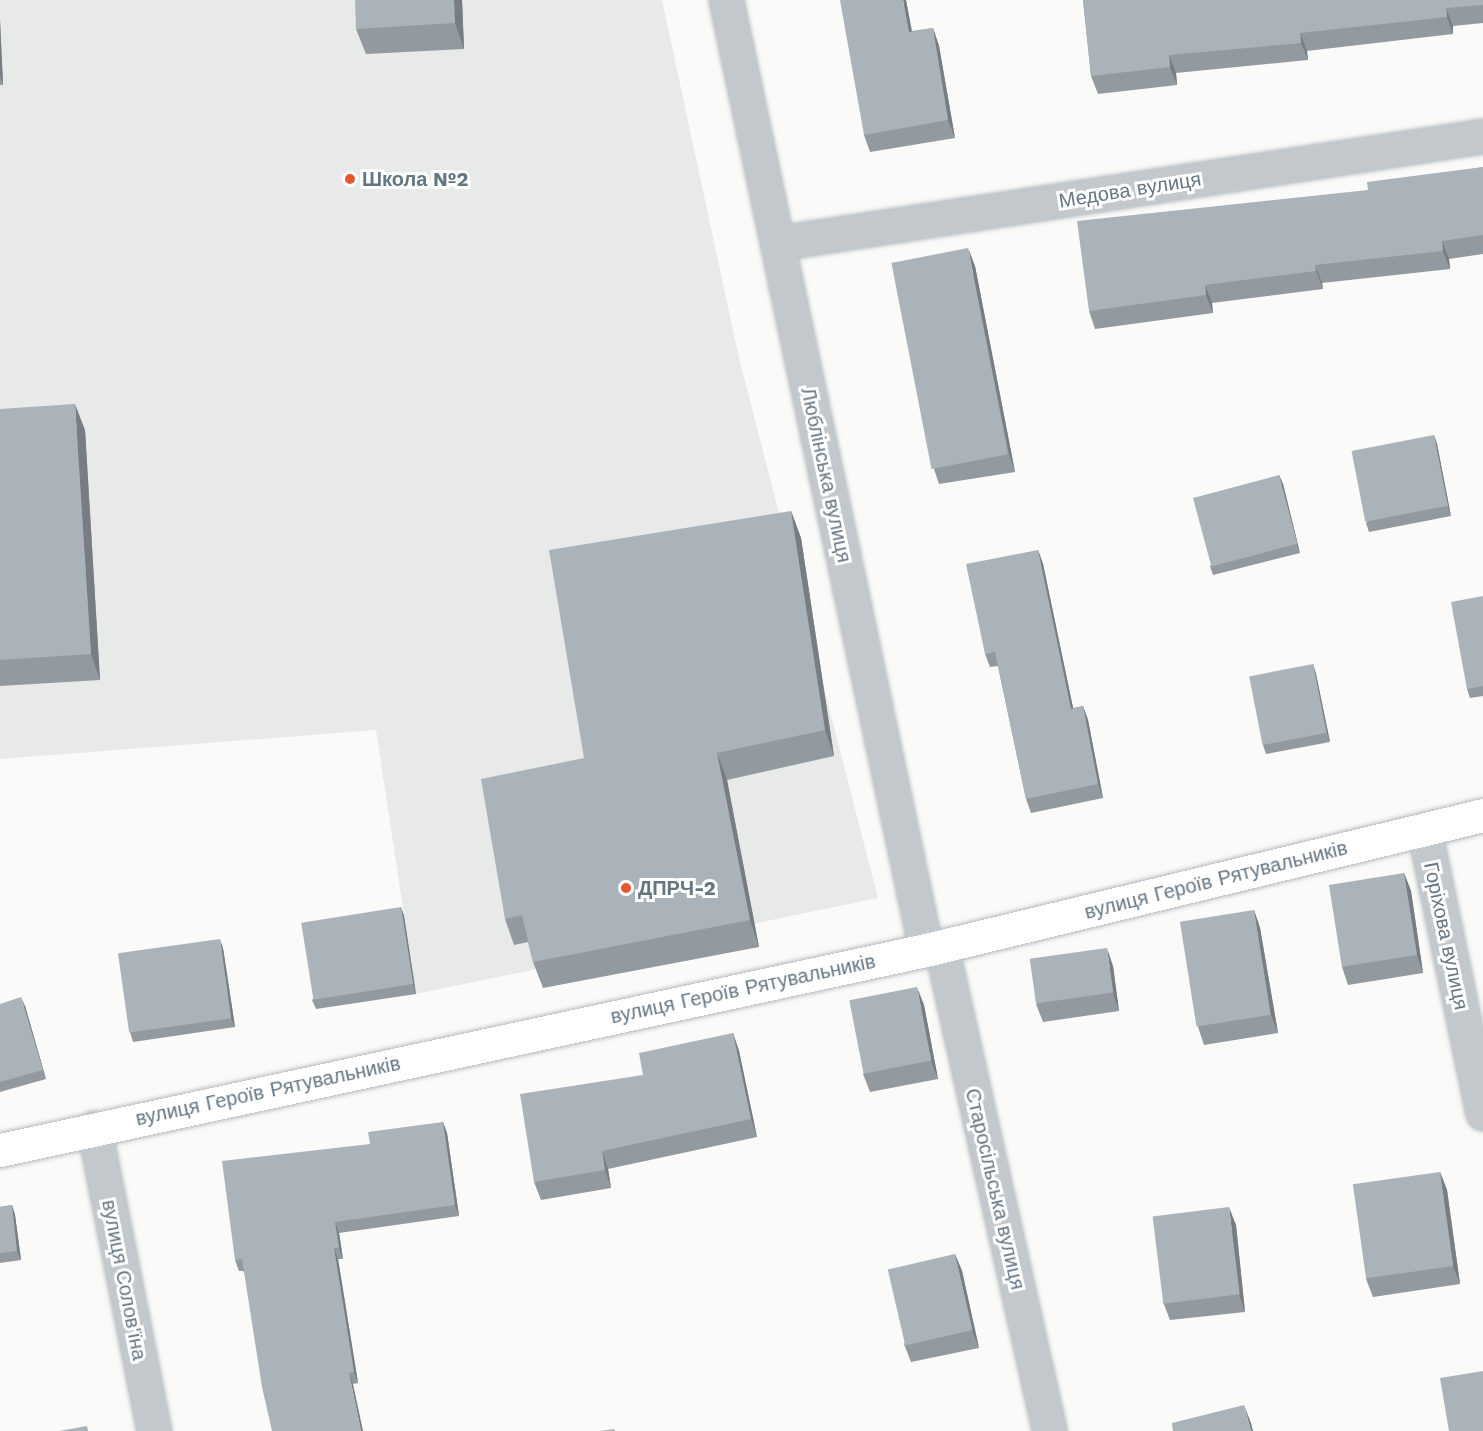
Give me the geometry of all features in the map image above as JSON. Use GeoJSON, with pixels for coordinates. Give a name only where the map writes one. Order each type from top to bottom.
{"type":"FeatureCollection","features":[{"type":"Feature","properties":{"kind":"street","name":"Люблінська вулиця"},"geometry":{"type":"LineString","coordinates":[[726,0],[934,948]]}},
{"type":"Feature","properties":{"kind":"street","name":"Медова вулиця"},"geometry":{"type":"LineString","coordinates":[[778,243],[1483,136]]}},
{"type":"Feature","properties":{"kind":"street","name":"вулиця Героїв Рятувальників"},"geometry":{"type":"LineString","coordinates":[[0,1150],[934,948],[1483,815]]}},
{"type":"Feature","properties":{"kind":"street","name":"Горіхова вулиця"},"geometry":{"type":"LineString","coordinates":[[1424,829],[1483,1113]]}},
{"type":"Feature","properties":{"kind":"street","name":"Старосільська вулиця"},"geometry":{"type":"LineString","coordinates":[[934,948],[1049,1431]]}},
{"type":"Feature","properties":{"kind":"street","name":"вулиця Солов'їна"},"geometry":{"type":"LineString","coordinates":[[94,1128],[154,1431]]}},
{"type":"Feature","properties":{"kind":"shaded area"},"geometry":{"type":"Polygon","coordinates":[[[0,0],[662,0],[739,358],[878,898],[416,994],[376,730],[0,759],[0,0]]]}},
{"type":"Feature","properties":{"kind":"building"},"geometry":{"type":"Polygon","coordinates":[[[355,0],[454,0],[455,23],[356,29],[355,0]]]}},
{"type":"Feature","properties":{"kind":"building"},"geometry":{"type":"Polygon","coordinates":[[[840,0],[903,0],[909,32],[933,28],[948,120],[864,135],[840,0]]]}},
{"type":"Feature","properties":{"kind":"building"},"geometry":{"type":"Polygon","coordinates":[[[1083,0],[1483,0],[1483,5],[1446,8],[1447,17],[1300,33],[1301,43],[1169,55],[1170,67],[1091,76],[1083,0]]]}},
{"type":"Feature","properties":{"kind":"building"},"geometry":{"type":"Polygon","coordinates":[[[1483,167],[1483,235],[1442,241],[1443,251],[1315,265],[1316,271],[1205,285],[1206,295],[1089,311],[1077,221],[1368,190],[1367,182],[1483,167]]]}},
{"type":"Feature","properties":{"kind":"building"},"geometry":{"type":"Polygon","coordinates":[[[968,248],[1008,454],[932,469],[891,263],[968,248]]]}},
{"type":"Feature","properties":{"kind":"building"},"geometry":{"type":"Polygon","coordinates":[[[75,404],[91,654],[0,660],[0,409],[75,404]]]}},
{"type":"Feature","properties":{"kind":"building"},"geometry":{"type":"Polygon","coordinates":[[[1434,435],[1448,506],[1365,522],[1352,451],[1434,435]]]}},
{"type":"Feature","properties":{"kind":"building"},"geometry":{"type":"Polygon","coordinates":[[[1279,475],[1297,544],[1211,567],[1193,498],[1279,475]]]}},
{"type":"Feature","properties":{"kind":"building"},"geometry":{"type":"Polygon","coordinates":[[[791,511],[825,730],[717,753],[750,920],[533,962],[522,915],[505,919],[481,779],[584,758],[549,550],[791,511]]]}},
{"type":"Feature","properties":{"kind":"building"},"geometry":{"type":"Polygon","coordinates":[[[1038,550],[1071,709],[1083,706],[1098,784],[1026,799],[995,652],[985,654],[966,564],[1038,550]]]}},
{"type":"Feature","properties":{"kind":"building"},"geometry":{"type":"Polygon","coordinates":[[[1483,596],[1483,686],[1467,689],[1451,602],[1483,596]]]}},
{"type":"Feature","properties":{"kind":"building"},"geometry":{"type":"Polygon","coordinates":[[[1313,664],[1326,733],[1263,745],[1249,676],[1313,664]]]}},
{"type":"Feature","properties":{"kind":"building"},"geometry":{"type":"Polygon","coordinates":[[[1404,873],[1417,955],[1342,967],[1329,885],[1404,873]]]}},
{"type":"Feature","properties":{"kind":"building"},"geometry":{"type":"Polygon","coordinates":[[[401,907],[413,984],[313,1000],[301,923],[401,907]]]}},
{"type":"Feature","properties":{"kind":"building"},"geometry":{"type":"Polygon","coordinates":[[[1254,910],[1271,1015],[1197,1026],[1180,922],[1254,910]]]}},
{"type":"Feature","properties":{"kind":"building"},"geometry":{"type":"Polygon","coordinates":[[[220,939],[231,1018],[129,1033],[118,953],[220,939]]]}},
{"type":"Feature","properties":{"kind":"building"},"geometry":{"type":"Polygon","coordinates":[[[1107,948],[1113,993],[1036,1003],[1030,959],[1107,948]]]}},
{"type":"Feature","properties":{"kind":"building"},"geometry":{"type":"Polygon","coordinates":[[[917,987],[931,1061],[864,1074],[849,1000],[917,987]]]}},
{"type":"Feature","properties":{"kind":"building"},"geometry":{"type":"Polygon","coordinates":[[[21,997],[43,1070],[0,1082],[0,1004],[21,997]]]}},
{"type":"Feature","properties":{"kind":"building"},"geometry":{"type":"Polygon","coordinates":[[[733,1033],[751,1119],[602,1151],[605,1170],[534,1182],[520,1094],[643,1075],[639,1053],[733,1033]]]}},
{"type":"Feature","properties":{"kind":"building"},"geometry":{"type":"Polygon","coordinates":[[[443,1122],[455,1205],[335,1222],[339,1248],[334,1248],[354,1372],[349,1373],[361,1431],[272,1431],[262,1387],[242,1259],[235,1260],[222,1161],[370,1144],[368,1132],[443,1122]]]}},
{"type":"Feature","properties":{"kind":"building"},"geometry":{"type":"Polygon","coordinates":[[[1440,1172],[1453,1266],[1366,1278],[1353,1184],[1440,1172]]]}},
{"type":"Feature","properties":{"kind":"building"},"geometry":{"type":"Polygon","coordinates":[[[12,1205],[17,1251],[0,1253],[0,1207],[12,1205]]]}},
{"type":"Feature","properties":{"kind":"building"},"geometry":{"type":"Polygon","coordinates":[[[1229,1207],[1240,1294],[1163,1304],[1153,1216],[1229,1207]]]}},
{"type":"Feature","properties":{"kind":"building"},"geometry":{"type":"Polygon","coordinates":[[[955,1254],[973,1330],[905,1346],[888,1270],[955,1254]]]}},
{"type":"Feature","properties":{"kind":"building"},"geometry":{"type":"Polygon","coordinates":[[[1483,1371],[1483,1431],[1449,1431],[1440,1378],[1483,1371]]]}},
{"type":"Feature","properties":{"kind":"building"},"geometry":{"type":"Polygon","coordinates":[[[1244,1405],[1251,1431],[1173,1431],[1172,1423],[1244,1405]]]}},
{"type":"Feature","properties":{"kind":"building"},"geometry":{"type":"Polygon","coordinates":[[[87,1426],[88,1431],[59,1431],[87,1426]]]}},
{"type":"Feature","properties":{"kind":"place","name":"Школа №2"},"geometry":{"type":"Point","coordinates":[350,179]}},
{"type":"Feature","properties":{"kind":"place","name":"ДПРЧ-2"},"geometry":{"type":"Point","coordinates":[626,888]}}]}
